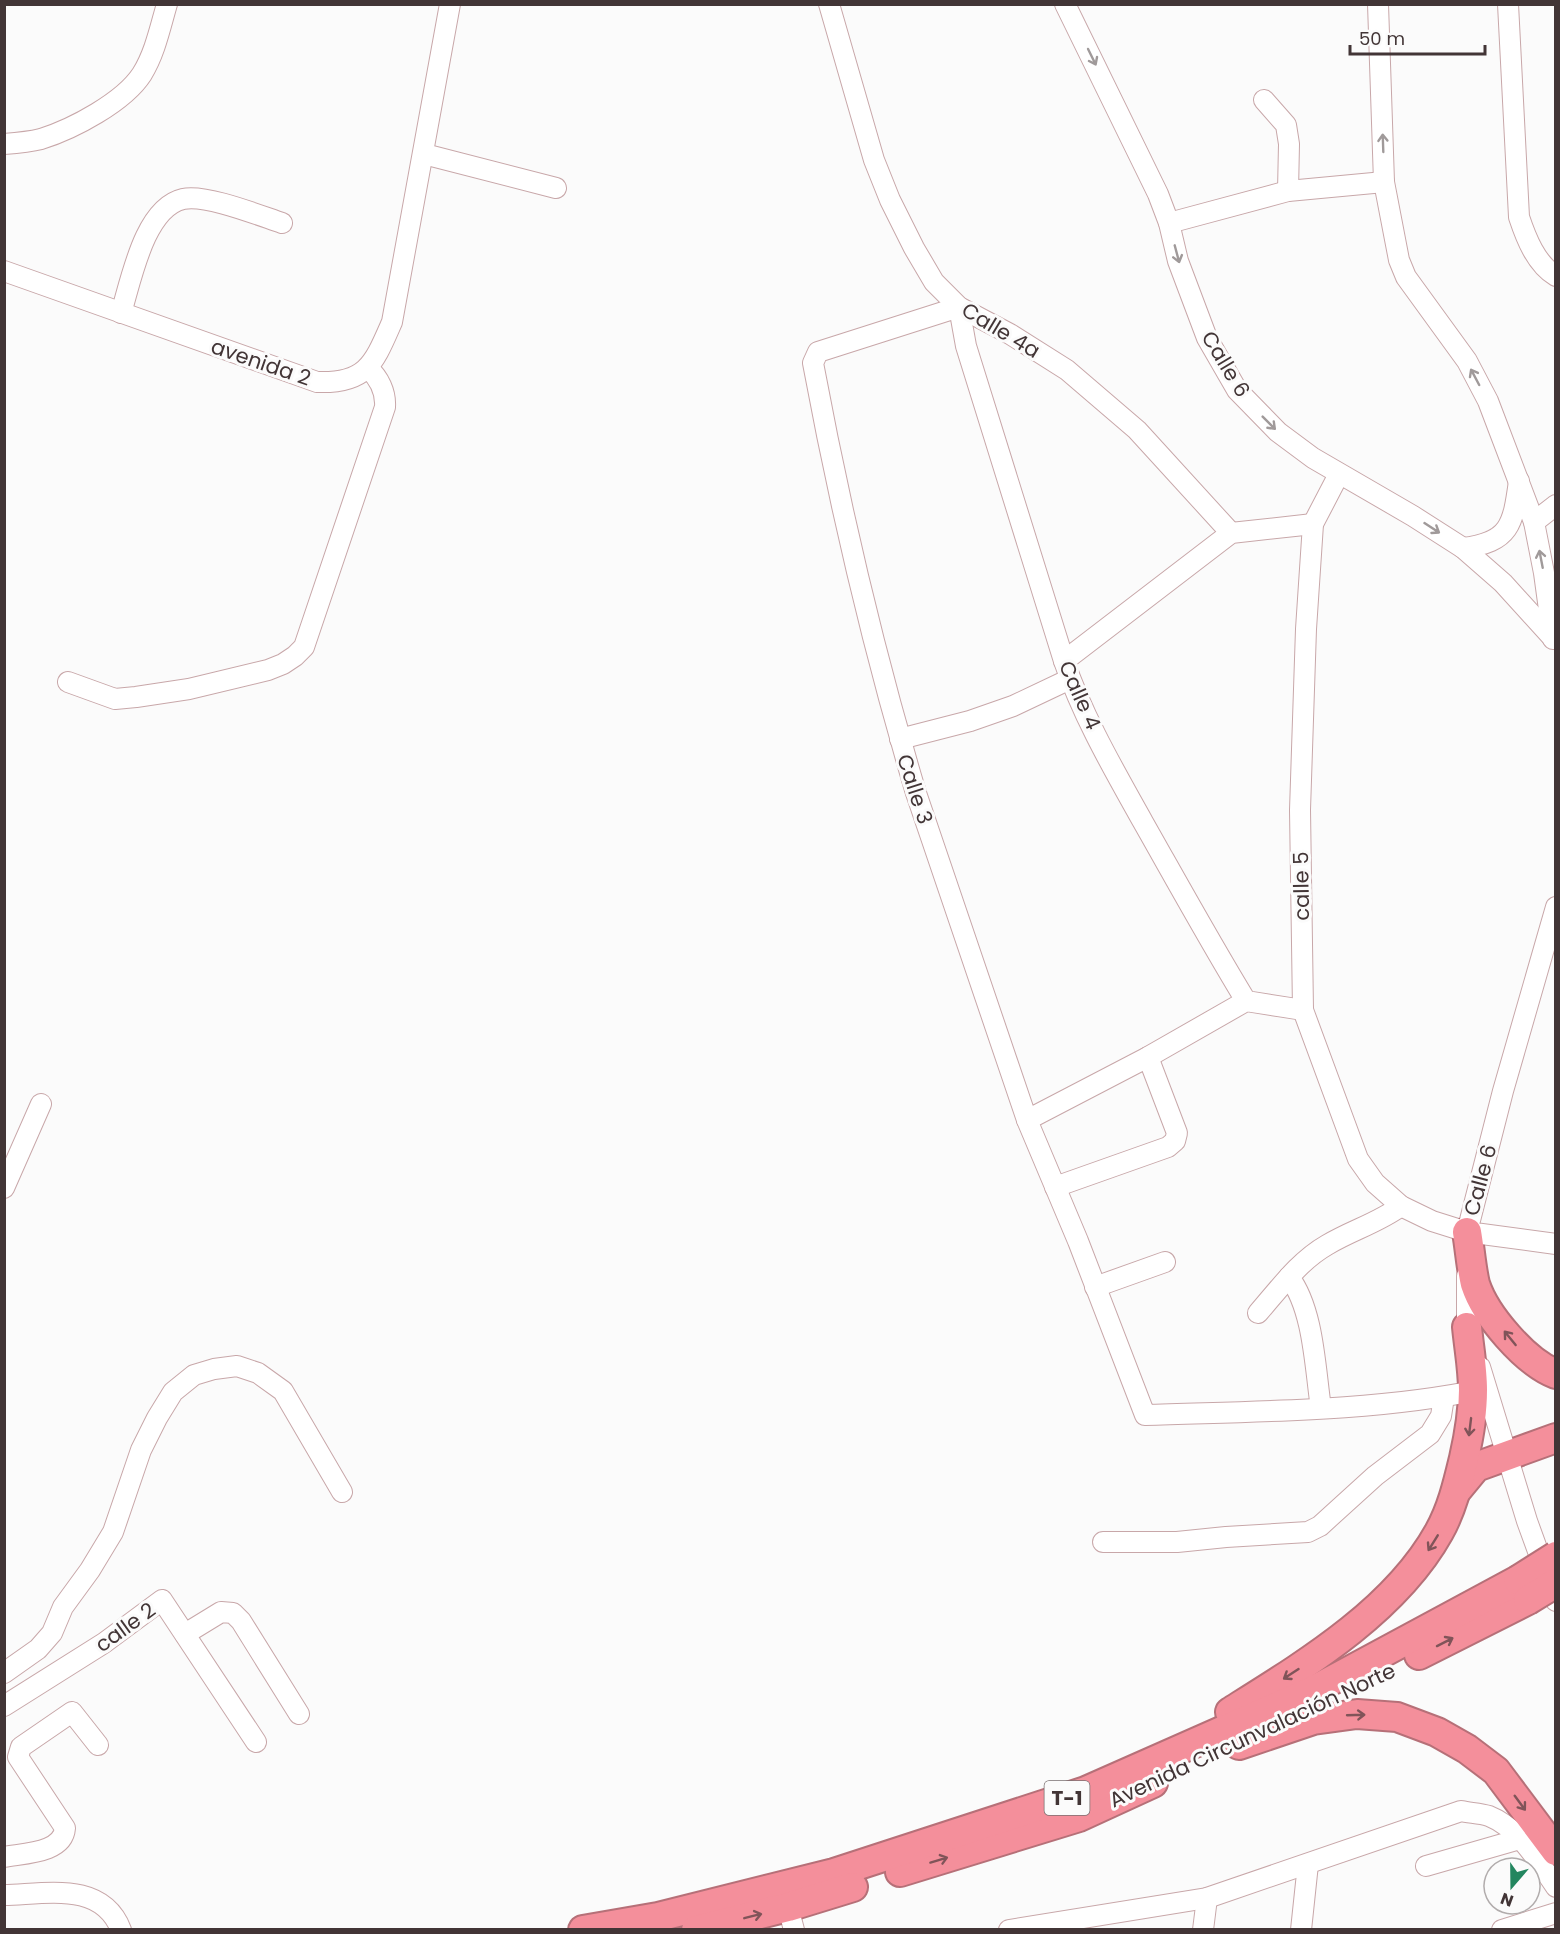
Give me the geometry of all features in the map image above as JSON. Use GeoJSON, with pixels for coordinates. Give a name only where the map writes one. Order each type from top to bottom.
{"type":"FeatureCollection","features":[{"type":"Feature","properties":{"kind":"highway"},"geometry":{"type":"LineString","coordinates":[[1467,1232],[1476,1285],[1493,1317],[1515,1346],[1556,1374]]}},
{"type":"Feature","properties":{"kind":"highway"},"geometry":{"type":"LineString","coordinates":[[1152,1762],[1310,1661],[1386,1600],[1418,1566],[1440,1530],[1457,1490],[1480,1389],[1467,1327]]}},
{"type":"Feature","properties":{"kind":"highway"},"geometry":{"type":"LineString","coordinates":[[1457,1490],[1476,1467],[1556,1438]]}},
{"type":"Feature","properties":{"kind":"highway","name":"Avenida Circunvalación Norte"},"geometry":{"type":"LineString","coordinates":[[583,1929],[658,1917],[834,1874],[1086,1791],[1534,1594],[1556,1556]]}},
{"type":"Feature","properties":{"kind":"highway","name":"Avenida Circunvalación Norte"},"geometry":{"type":"LineString","coordinates":[[696,1929],[791,1918],[1078,1817],[1239,1745],[1556,1583]]}},
{"type":"Feature","properties":{"kind":"highway"},"geometry":{"type":"LineString","coordinates":[[1239,1745],[1313,1719],[1357,1714],[1397,1718],[1437,1732],[1467,1749],[1496,1771],[1556,1851]]}},
{"type":"Feature","properties":{"kind":"street"},"geometry":{"type":"LineString","coordinates":[[4,144],[21,143],[54,134],[103,109],[130,89],[152,55],[167,4]]}},
{"type":"Feature","properties":{"kind":"street"},"geometry":{"type":"LineString","coordinates":[[68,682],[115,699],[136,698],[189,689],[268,670],[283,664],[304,647],[384,407],[385,399],[377,376],[368,368],[392,322],[450,4]]}},
{"type":"Feature","properties":{"kind":"street","name":"Calle 4a"},"geometry":{"type":"LineString","coordinates":[[829,4],[874,160],[890,200],[934,282],[959,307],[1010,334],[1067,370],[1137,430],[1231,533]]}},
{"type":"Feature","properties":{"kind":"street","name":"Calle 6"},"geometry":{"type":"LineString","coordinates":[[1065,4],[1158,194],[1169,223],[1178,261],[1207,338],[1237,390],[1278,432],[1339,474],[1413,516],[1462,548],[1503,583],[1554,642]]}},
{"type":"Feature","properties":{"kind":"street","name":"Calle 6"},"geometry":{"type":"LineString","coordinates":[[1378,4],[1384,182],[1399,260],[1406,277],[1467,361],[1488,401],[1534,522],[1551,590],[1554,642]]}},
{"type":"Feature","properties":{"kind":"street"},"geometry":{"type":"LineString","coordinates":[[1508,4],[1520,217],[1526,238],[1537,257],[1550,273],[1556,276]]}},
{"type":"Feature","properties":{"kind":"street"},"geometry":{"type":"LineString","coordinates":[[1264,99],[1286,125],[1290,144],[1288,191]]}},
{"type":"Feature","properties":{"kind":"street"},"geometry":{"type":"LineString","coordinates":[[424,154],[555,188]]}},
{"type":"Feature","properties":{"kind":"street"},"geometry":{"type":"LineString","coordinates":[[1169,223],[1288,191],[1384,182]]}},
{"type":"Feature","properties":{"kind":"street"},"geometry":{"type":"LineString","coordinates":[[121,313],[140,248],[148,231],[172,203],[185,199],[202,200],[223,204],[282,223]]}},
{"type":"Feature","properties":{"kind":"street","name":"avenida 2"},"geometry":{"type":"LineString","coordinates":[[4,271],[317,382],[332,383],[346,380],[368,368]]}},
{"type":"Feature","properties":{"kind":"street","name":"Calle 4"},"geometry":{"type":"LineString","coordinates":[[959,307],[966,346],[1067,670],[1115,773],[1246,1001]]}},
{"type":"Feature","properties":{"kind":"street","name":"Calle 3"},"geometry":{"type":"LineString","coordinates":[[959,307],[818,352],[813,363],[834,479],[900,739],[916,793],[1027,1120],[1145,1415],[1321,1408]]}},
{"type":"Feature","properties":{"kind":"street","name":"calle 5"},"geometry":{"type":"LineString","coordinates":[[1339,474],[1313,524],[1306,629],[1300,810],[1303,1010],[1358,1159],[1375,1183],[1401,1206],[1432,1221],[1467,1232],[1556,1244]]}},
{"type":"Feature","properties":{"kind":"street"},"geometry":{"type":"LineString","coordinates":[[1462,548],[1491,543],[1502,534],[1512,520],[1519,481]]}},
{"type":"Feature","properties":{"kind":"street"},"geometry":{"type":"LineString","coordinates":[[1534,522],[1556,505]]}},
{"type":"Feature","properties":{"kind":"street"},"geometry":{"type":"LineString","coordinates":[[900,739],[970,721],[1013,706],[1067,670],[1231,533],[1313,524]]}},
{"type":"Feature","properties":{"kind":"street","name":"Calle 6"},"geometry":{"type":"LineString","coordinates":[[1467,1327],[1467,1232],[1503,1091],[1556,907]]}},
{"type":"Feature","properties":{"kind":"street"},"geometry":{"type":"LineString","coordinates":[[1027,1120],[1148,1057],[1246,1001],[1303,1010]]}},
{"type":"Feature","properties":{"kind":"street"},"geometry":{"type":"LineString","coordinates":[[1055,1187],[1168,1147],[1175,1141],[1177,1133],[1148,1057]]}},
{"type":"Feature","properties":{"kind":"street"},"geometry":{"type":"LineString","coordinates":[[4,1188],[41,1104]]}},
{"type":"Feature","properties":{"kind":"street"},"geometry":{"type":"LineString","coordinates":[[1258,1313],[1305,1261],[1326,1245],[1386,1218],[1401,1206]]}},
{"type":"Feature","properties":{"kind":"street"},"geometry":{"type":"LineString","coordinates":[[1095,1287],[1165,1262]]}},
{"type":"Feature","properties":{"kind":"street"},"geometry":{"type":"LineString","coordinates":[[1289,1277],[1299,1295],[1310,1330],[1321,1408],[1444,1397],[1480,1389],[1509,1455],[1527,1521],[1534,1594]]}},
{"type":"Feature","properties":{"kind":"street"},"geometry":{"type":"LineString","coordinates":[[4,1673],[38,1650],[52,1634],[63,1607],[90,1570],[113,1532],[141,1450],[157,1418],[173,1392],[194,1375],[214,1368],[237,1366],[258,1373],[283,1390],[342,1492]]}},
{"type":"Feature","properties":{"kind":"street"},"geometry":{"type":"LineString","coordinates":[[1103,1542],[1177,1542],[1308,1532],[1326,1521],[1375,1476],[1430,1434],[1438,1424],[1444,1397]]}},
{"type":"Feature","properties":{"kind":"street","name":"calle 2"},"geometry":{"type":"LineString","coordinates":[[4,1706],[105,1643],[162,1600],[256,1742]]}},
{"type":"Feature","properties":{"kind":"street"},"geometry":{"type":"LineString","coordinates":[[184,1634],[221,1612],[233,1613],[241,1621],[299,1714]]}},
{"type":"Feature","properties":{"kind":"street"},"geometry":{"type":"LineString","coordinates":[[4,1857],[40,1851],[60,1843],[64,1836],[65,1827],[18,1757],[21,1748],[72,1712],[98,1745]]}},
{"type":"Feature","properties":{"kind":"street"},"geometry":{"type":"LineString","coordinates":[[1009,1929],[1207,1898],[1461,1811],[1488,1816],[1509,1828],[1531,1851],[1556,1887]]}},
{"type":"Feature","properties":{"kind":"street"},"geometry":{"type":"LineString","coordinates":[[1426,1866],[1520,1839]]}},
{"type":"Feature","properties":{"kind":"street"},"geometry":{"type":"LineString","coordinates":[[1301,1929],[1308,1864]]}},
{"type":"Feature","properties":{"kind":"street"},"geometry":{"type":"LineString","coordinates":[[4,1894],[73,1893],[97,1899],[112,1911],[121,1929]]}},
{"type":"Feature","properties":{"kind":"street"},"geometry":{"type":"LineString","coordinates":[[1203,1929],[1207,1898]]}},
{"type":"Feature","properties":{"kind":"street"},"geometry":{"type":"LineString","coordinates":[[1502,1929],[1556,1913]]}}]}
